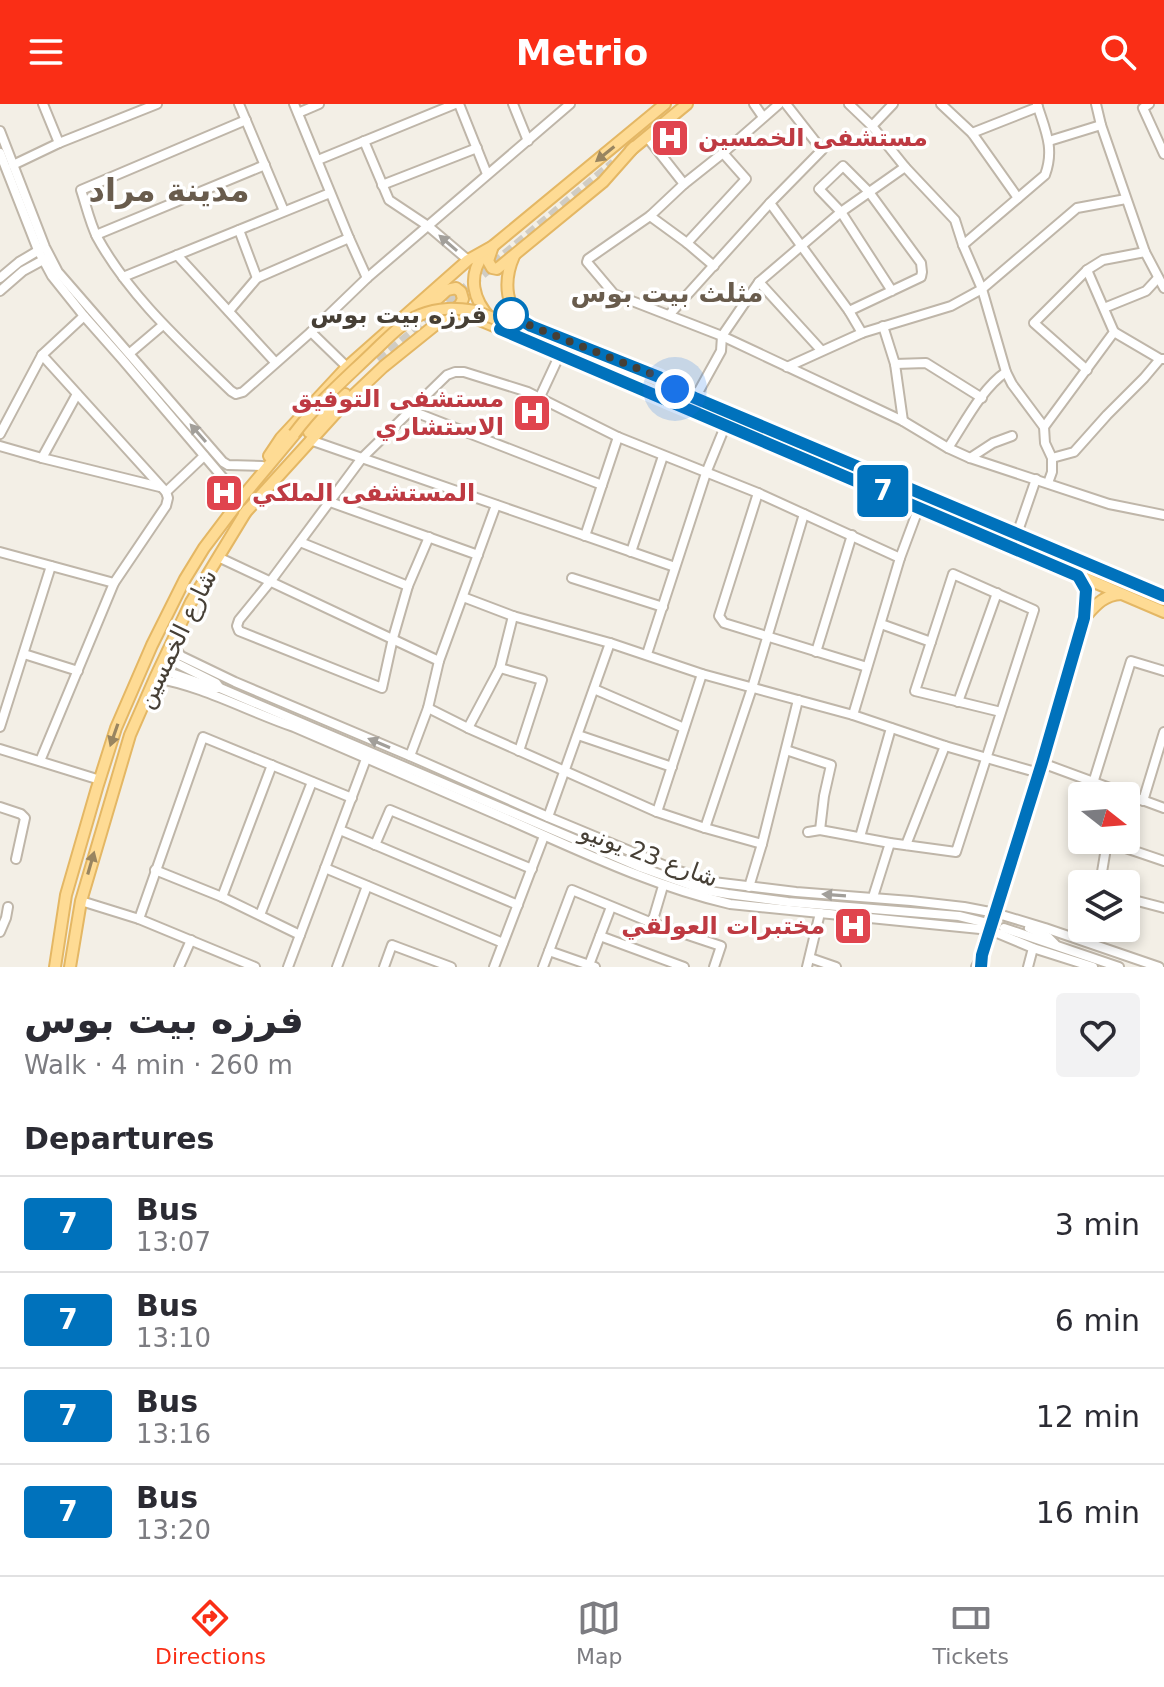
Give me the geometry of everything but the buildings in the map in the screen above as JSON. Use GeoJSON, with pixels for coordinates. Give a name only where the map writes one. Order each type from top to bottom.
{"type":"FeatureCollection","features":[{"type":"Feature","properties":{"kind":"main road","name":"شارع الخمسين"},"geometry":{"type":"LineString","coordinates":[[242,497],[281,438],[347,367],[468,260],[490,248],[665,104]]}},
{"type":"Feature","properties":{"kind":"main road"},"geometry":{"type":"LineString","coordinates":[[614,163],[687,104]]}},
{"type":"Feature","properties":{"kind":"main road"},"geometry":{"type":"LineString","coordinates":[[490,248],[488,261],[492,268],[500,268],[603,182],[634,147]]}},
{"type":"Feature","properties":{"kind":"main road"},"geometry":{"type":"LineString","coordinates":[[490,248],[476,267],[473,281],[482,310],[500,329]]}},
{"type":"Feature","properties":{"kind":"main road"},"geometry":{"type":"LineString","coordinates":[[514,256],[506,289],[521,320],[659,377],[675,389]]}},
{"type":"Feature","properties":{"kind":"main road"},"geometry":{"type":"LineString","coordinates":[[294,434],[324,402],[447,290],[456,288],[463,299],[444,317]]}},
{"type":"Feature","properties":{"kind":"main road"},"geometry":{"type":"LineString","coordinates":[[294,434],[312,410],[392,335],[417,316],[437,309],[475,311],[658,382],[1163,593]]}},
{"type":"Feature","properties":{"kind":"main road"},"geometry":{"type":"LineString","coordinates":[[500,329],[514,309]]}},
{"type":"Feature","properties":{"kind":"main road"},"geometry":{"type":"LineString","coordinates":[[244,514],[343,405],[383,367],[452,311],[726,424],[1164,612]]}},
{"type":"Feature","properties":{"kind":"main road"},"geometry":{"type":"LineString","coordinates":[[513,334],[512,323],[521,320]]}},
{"type":"Feature","properties":{"kind":"main road","name":"شارع الخمسين"},"geometry":{"type":"LineString","coordinates":[[70,967],[81,901],[130,735],[191,602],[266,483],[303,437],[379,361]]}},
{"type":"Feature","properties":{"kind":"main road","name":"شارع الخمسين"},"geometry":{"type":"LineString","coordinates":[[55,967],[66,895],[98,784],[116,728],[158,632],[204,548],[294,434]]}},
{"type":"Feature","properties":{"kind":"main road"},"geometry":{"type":"LineString","coordinates":[[1078,576],[1086,590],[1084,618]]}},
{"type":"Feature","properties":{"kind":"main road"},"geometry":{"type":"LineString","coordinates":[[1084,618],[1101,600],[1121,593]]}},
{"type":"Feature","properties":{"kind":"main road"},"geometry":{"type":"LineString","coordinates":[[98,784],[112,792]]}},
{"type":"Feature","properties":{"kind":"main road"},"geometry":{"type":"LineString","coordinates":[[88,819],[103,823]]}},
{"type":"Feature","properties":{"kind":"street"},"geometry":{"type":"LineString","coordinates":[[43,104],[59,143]]}},
{"type":"Feature","properties":{"kind":"street"},"geometry":{"type":"LineString","coordinates":[[13,165],[157,104]]}},
{"type":"Feature","properties":{"kind":"street"},"geometry":{"type":"LineString","coordinates":[[239,104],[284,211]]}},
{"type":"Feature","properties":{"kind":"street"},"geometry":{"type":"LineString","coordinates":[[319,104],[296,109],[367,278]]}},
{"type":"Feature","properties":{"kind":"street"},"geometry":{"type":"LineString","coordinates":[[318,160],[457,104],[487,174]]}},
{"type":"Feature","properties":{"kind":"street"},"geometry":{"type":"LineString","coordinates":[[513,104],[528,141]]}},
{"type":"Feature","properties":{"kind":"street"},"geometry":{"type":"LineString","coordinates":[[246,120],[81,190],[96,235],[123,277],[163,325],[236,394],[243,392],[367,278],[570,104]]}},
{"type":"Feature","properties":{"kind":"street"},"geometry":{"type":"LineString","coordinates":[[754,104],[763,117]]}},
{"type":"Feature","properties":{"kind":"street"},"geometry":{"type":"LineString","coordinates":[[779,104],[650,216],[588,259],[587,262],[614,294],[722,336],[903,421],[970,458],[1109,504],[1164,515]]}},
{"type":"Feature","properties":{"kind":"street"},"geometry":{"type":"LineString","coordinates":[[669,315],[822,150],[786,104]]}},
{"type":"Feature","properties":{"kind":"street"},"geometry":{"type":"LineString","coordinates":[[849,104],[955,220],[982,289],[1006,372],[1044,427],[1045,443],[1052,458],[1048,483]]}},
{"type":"Feature","properties":{"kind":"street"},"geometry":{"type":"LineString","coordinates":[[872,126],[893,104]]}},
{"type":"Feature","properties":{"kind":"street"},"geometry":{"type":"LineString","coordinates":[[1096,104],[1145,252],[1164,288]]}},
{"type":"Feature","properties":{"kind":"street"},"geometry":{"type":"LineString","coordinates":[[1149,104],[1143,108],[1164,154]]}},
{"type":"Feature","properties":{"kind":"street"},"geometry":{"type":"LineString","coordinates":[[947,106],[972,133],[1018,198]]}},
{"type":"Feature","properties":{"kind":"street"},"geometry":{"type":"LineString","coordinates":[[963,245],[1045,175],[1050,161],[1049,141],[1038,106],[972,133]]}},
{"type":"Feature","properties":{"kind":"street"},"geometry":{"type":"LineString","coordinates":[[1049,141],[1101,125]]}},
{"type":"Feature","properties":{"kind":"street"},"geometry":{"type":"LineString","coordinates":[[0,131],[42,248]]}},
{"type":"Feature","properties":{"kind":"street"},"geometry":{"type":"LineString","coordinates":[[647,137],[684,184]]}},
{"type":"Feature","properties":{"kind":"street"},"geometry":{"type":"LineString","coordinates":[[364,141],[389,200],[428,226],[468,260]]}},
{"type":"Feature","properties":{"kind":"street"},"geometry":{"type":"LineString","coordinates":[[382,185],[477,148]]}},
{"type":"Feature","properties":{"kind":"street"},"geometry":{"type":"LineString","coordinates":[[0,153],[52,276],[242,497]]}},
{"type":"Feature","properties":{"kind":"street"},"geometry":{"type":"LineString","coordinates":[[687,243],[746,179],[723,153]]}},
{"type":"Feature","properties":{"kind":"street"},"geometry":{"type":"LineString","coordinates":[[96,235],[265,165]]}},
{"type":"Feature","properties":{"kind":"street"},"geometry":{"type":"LineString","coordinates":[[849,311],[892,291],[921,277],[922,272],[921,263],[869,192],[843,166],[819,189],[841,212],[892,291]]}},
{"type":"Feature","properties":{"kind":"street"},"geometry":{"type":"LineString","coordinates":[[695,398],[721,351],[722,336],[759,282],[841,212],[905,167]]}},
{"type":"Feature","properties":{"kind":"street"},"geometry":{"type":"LineString","coordinates":[[123,277],[330,193]]}},
{"type":"Feature","properties":{"kind":"street"},"geometry":{"type":"LineString","coordinates":[[787,367],[862,333],[951,306],[982,289],[1077,208],[1126,199]]}},
{"type":"Feature","properties":{"kind":"street"},"geometry":{"type":"LineString","coordinates":[[770,203],[862,333]]}},
{"type":"Feature","properties":{"kind":"street"},"geometry":{"type":"LineString","coordinates":[[650,216],[714,266]]}},
{"type":"Feature","properties":{"kind":"street"},"geometry":{"type":"LineString","coordinates":[[239,230],[257,278]]}},
{"type":"Feature","properties":{"kind":"street"},"geometry":{"type":"LineString","coordinates":[[229,311],[257,278],[349,238]]}},
{"type":"Feature","properties":{"kind":"street"},"geometry":{"type":"LineString","coordinates":[[0,278],[42,248]]}},
{"type":"Feature","properties":{"kind":"street"},"geometry":{"type":"LineString","coordinates":[[1087,370],[1034,323],[1087,270],[1103,260],[1145,252]]}},
{"type":"Feature","properties":{"kind":"street"},"geometry":{"type":"LineString","coordinates":[[177,255],[275,362]]}},
{"type":"Feature","properties":{"kind":"street"},"geometry":{"type":"LineString","coordinates":[[0,291],[23,271],[46,258]]}},
{"type":"Feature","properties":{"kind":"street"},"geometry":{"type":"LineString","coordinates":[[46,258],[223,462],[228,465],[262,466]]}},
{"type":"Feature","properties":{"kind":"street"},"geometry":{"type":"LineString","coordinates":[[1052,458],[1074,452],[1162,359],[1114,332],[1087,270]]}},
{"type":"Feature","properties":{"kind":"street"},"geometry":{"type":"LineString","coordinates":[[1104,308],[1146,291],[1158,278]]}},
{"type":"Feature","properties":{"kind":"street"},"geometry":{"type":"LineString","coordinates":[[759,282],[821,350]]}},
{"type":"Feature","properties":{"kind":"street"},"geometry":{"type":"LineString","coordinates":[[0,434],[42,355],[84,316]]}},
{"type":"Feature","properties":{"kind":"street"},"geometry":{"type":"LineString","coordinates":[[130,353],[163,325]]}},
{"type":"Feature","properties":{"kind":"street"},"geometry":{"type":"LineString","coordinates":[[883,326],[895,364],[903,421]]}},
{"type":"Feature","properties":{"kind":"street"},"geometry":{"type":"LineString","coordinates":[[311,332],[347,367]]}},
{"type":"Feature","properties":{"kind":"street"},"geometry":{"type":"LineString","coordinates":[[1044,427],[1114,332]]}},
{"type":"Feature","properties":{"kind":"street"},"geometry":{"type":"LineString","coordinates":[[539,399],[560,354]]}},
{"type":"Feature","properties":{"kind":"street"},"geometry":{"type":"LineString","coordinates":[[40,761],[114,583],[166,506],[168,498],[42,355]]}},
{"type":"Feature","properties":{"kind":"street"},"geometry":{"type":"LineString","coordinates":[[895,364],[926,363],[982,398]]}},
{"type":"Feature","properties":{"kind":"street"},"geometry":{"type":"LineString","coordinates":[[429,537],[408,586],[382,688],[239,631],[239,620],[362,458],[447,375],[455,372],[528,392],[618,437],[758,493],[900,558]]}},
{"type":"Feature","properties":{"kind":"street"},"geometry":{"type":"LineString","coordinates":[[948,448],[998,377],[1006,372]]}},
{"type":"Feature","properties":{"kind":"street"},"geometry":{"type":"LineString","coordinates":[[42,458],[77,394]]}},
{"type":"Feature","properties":{"kind":"street"},"geometry":{"type":"LineString","coordinates":[[412,411],[602,485]]}},
{"type":"Feature","properties":{"kind":"street"},"geometry":{"type":"LineString","coordinates":[[647,654],[706,473],[726,424]]}},
{"type":"Feature","properties":{"kind":"street"},"geometry":{"type":"LineString","coordinates":[[970,458],[993,443],[1012,436]]}},
{"type":"Feature","properties":{"kind":"street"},"geometry":{"type":"LineString","coordinates":[[585,536],[618,437]]}},
{"type":"Feature","properties":{"kind":"street"},"geometry":{"type":"LineString","coordinates":[[310,440],[675,567]]}},
{"type":"Feature","properties":{"kind":"street"},"geometry":{"type":"LineString","coordinates":[[0,446],[163,490]]}},
{"type":"Feature","properties":{"kind":"street"},"geometry":{"type":"LineString","coordinates":[[163,490],[204,456]]}},
{"type":"Feature","properties":{"kind":"street"},"geometry":{"type":"LineString","coordinates":[[631,552],[663,456]]}},
{"type":"Feature","properties":{"kind":"street"},"geometry":{"type":"LineString","coordinates":[[1017,534],[1036,479]]}},
{"type":"Feature","properties":{"kind":"street"},"geometry":{"type":"LineString","coordinates":[[758,493],[719,616],[724,623],[867,667]]}},
{"type":"Feature","properties":{"kind":"street"},"geometry":{"type":"LineString","coordinates":[[330,502],[478,555]]}},
{"type":"Feature","properties":{"kind":"street"},"geometry":{"type":"LineString","coordinates":[[410,756],[428,708],[439,661],[496,505]]}},
{"type":"Feature","properties":{"kind":"street"},"geometry":{"type":"LineString","coordinates":[[853,715],[900,558],[919,507]]}},
{"type":"Feature","properties":{"kind":"street"},"geometry":{"type":"LineString","coordinates":[[705,828],[752,688],[804,514]]}},
{"type":"Feature","properties":{"kind":"street"},"geometry":{"type":"LineString","coordinates":[[816,652],[852,535]]}},
{"type":"Feature","properties":{"kind":"street"},"geometry":{"type":"LineString","coordinates":[[300,542],[408,586]]}},
{"type":"Feature","properties":{"kind":"street"},"geometry":{"type":"LineString","coordinates":[[1,555],[114,583]]}},
{"type":"Feature","properties":{"kind":"street"},"geometry":{"type":"LineString","coordinates":[[218,557],[439,661]]}},
{"type":"Feature","properties":{"kind":"street"},"geometry":{"type":"LineString","coordinates":[[0,727],[51,566]]}},
{"type":"Feature","properties":{"kind":"street"},"geometry":{"type":"LineString","coordinates":[[808,832],[820,830],[956,852],[1034,610],[953,574],[915,691],[1001,712]]}},
{"type":"Feature","properties":{"kind":"street"},"geometry":{"type":"LineString","coordinates":[[572,578],[663,607]]}},
{"type":"Feature","properties":{"kind":"street"},"geometry":{"type":"LineString","coordinates":[[958,702],[997,593]]}},
{"type":"Feature","properties":{"kind":"street"},"geometry":{"type":"LineString","coordinates":[[463,597],[513,616],[647,654],[702,674],[853,715],[1039,773]]}},
{"type":"Feature","properties":{"kind":"street"},"geometry":{"type":"LineString","coordinates":[[468,728],[500,668],[513,616]]}},
{"type":"Feature","properties":{"kind":"street"},"geometry":{"type":"LineString","coordinates":[[978,967],[1084,618]]}},
{"type":"Feature","properties":{"kind":"street"},"geometry":{"type":"LineString","coordinates":[[881,624],[931,642]]}},
{"type":"Feature","properties":{"kind":"street","name":"شارع 23 يونيو"},"geometry":{"type":"LineString","coordinates":[[171,643],[180,660],[548,817],[713,882],[964,907],[995,913],[1068,936]]}},
{"type":"Feature","properties":{"kind":"street"},"geometry":{"type":"LineString","coordinates":[[548,817],[610,643]]}},
{"type":"Feature","properties":{"kind":"street"},"geometry":{"type":"LineString","coordinates":[[24,654],[78,671]]}},
{"type":"Feature","properties":{"kind":"street"},"geometry":{"type":"LineString","coordinates":[[220,688],[180,660],[173,678],[220,688],[640,867],[704,890],[788,902],[959,916],[983,922]]}},
{"type":"Feature","properties":{"kind":"street"},"geometry":{"type":"LineString","coordinates":[[1094,782],[1131,661],[1164,671]]}},
{"type":"Feature","properties":{"kind":"street"},"geometry":{"type":"LineString","coordinates":[[500,668],[542,680],[519,751]]}},
{"type":"Feature","properties":{"kind":"street"},"geometry":{"type":"LineString","coordinates":[[657,812],[702,674]]}},
{"type":"Feature","properties":{"kind":"street","name":"شارع 23 يونيو"},"geometry":{"type":"LineString","coordinates":[[155,678],[173,678],[663,886],[730,904],[1005,932],[1033,948],[1093,967]]}},
{"type":"Feature","properties":{"kind":"street"},"geometry":{"type":"LineString","coordinates":[[594,689],[684,728]]}},
{"type":"Feature","properties":{"kind":"street"},"geometry":{"type":"LineString","coordinates":[[749,887],[798,700]]}},
{"type":"Feature","properties":{"kind":"street"},"geometry":{"type":"LineString","coordinates":[[428,708],[657,812],[762,844]]}},
{"type":"Feature","properties":{"kind":"street"},"geometry":{"type":"LineString","coordinates":[[860,837],[891,728]]}},
{"type":"Feature","properties":{"kind":"street"},"geometry":{"type":"LineString","coordinates":[[1143,801],[1164,732]]}},
{"type":"Feature","properties":{"kind":"street"},"geometry":{"type":"LineString","coordinates":[[578,735],[672,767]]}},
{"type":"Feature","properties":{"kind":"street"},"geometry":{"type":"LineString","coordinates":[[139,919],[203,737],[352,798]]}},
{"type":"Feature","properties":{"kind":"street"},"geometry":{"type":"LineString","coordinates":[[906,845],[945,746]]}},
{"type":"Feature","properties":{"kind":"street"},"geometry":{"type":"LineString","coordinates":[[0,749],[98,784]]}},
{"type":"Feature","properties":{"kind":"street"},"geometry":{"type":"LineString","coordinates":[[786,750],[831,765],[820,830]]}},
{"type":"Feature","properties":{"kind":"street"},"geometry":{"type":"LineString","coordinates":[[288,967],[366,759]]}},
{"type":"Feature","properties":{"kind":"street"},"geometry":{"type":"LineString","coordinates":[[1042,763],[1091,782]]}},
{"type":"Feature","properties":{"kind":"street"},"geometry":{"type":"LineString","coordinates":[[222,897],[272,765]]}},
{"type":"Feature","properties":{"kind":"street"},"geometry":{"type":"LineString","coordinates":[[430,766],[447,784]]}},
{"type":"Feature","properties":{"kind":"street"},"geometry":{"type":"LineString","coordinates":[[260,915],[312,782]]}},
{"type":"Feature","properties":{"kind":"street"},"geometry":{"type":"LineString","coordinates":[[1140,800],[1164,808]]}},
{"type":"Feature","properties":{"kind":"street"},"geometry":{"type":"LineString","coordinates":[[0,807],[25,818],[16,859]]}},
{"type":"Feature","properties":{"kind":"street"},"geometry":{"type":"LineString","coordinates":[[375,845],[390,810],[532,869]]}},
{"type":"Feature","properties":{"kind":"street"},"geometry":{"type":"LineString","coordinates":[[340,830],[518,905]]}},
{"type":"Feature","properties":{"kind":"street"},"geometry":{"type":"LineString","coordinates":[[494,967],[544,836]]}},
{"type":"Feature","properties":{"kind":"street"},"geometry":{"type":"LineString","coordinates":[[873,897],[890,843]]}},
{"type":"Feature","properties":{"kind":"street"},"geometry":{"type":"LineString","coordinates":[[1140,853],[1164,861]]}},
{"type":"Feature","properties":{"kind":"street"},"geometry":{"type":"LineString","coordinates":[[325,868],[503,943]]}},
{"type":"Feature","properties":{"kind":"street"},"geometry":{"type":"LineString","coordinates":[[155,870],[222,897],[300,935]]}},
{"type":"Feature","properties":{"kind":"street"},"geometry":{"type":"LineString","coordinates":[[678,870],[704,890]]}},
{"type":"Feature","properties":{"kind":"street"},"geometry":{"type":"LineString","coordinates":[[337,967],[367,886]]}},
{"type":"Feature","properties":{"kind":"street"},"geometry":{"type":"LineString","coordinates":[[652,923],[663,886]]}},
{"type":"Feature","properties":{"kind":"street"},"geometry":{"type":"LineString","coordinates":[[543,967],[572,890],[652,923],[721,946],[714,967]]}},
{"type":"Feature","properties":{"kind":"street"},"geometry":{"type":"LineString","coordinates":[[738,895],[748,902],[772,905],[783,910]]}},
{"type":"Feature","properties":{"kind":"street"},"geometry":{"type":"LineString","coordinates":[[81,901],[139,919],[255,967]]}},
{"type":"Feature","properties":{"kind":"street"},"geometry":{"type":"LineString","coordinates":[[1140,902],[1164,908]]}},
{"type":"Feature","properties":{"kind":"street"},"geometry":{"type":"LineString","coordinates":[[903,910],[922,906],[955,910],[964,907]]}},
{"type":"Feature","properties":{"kind":"street"},"geometry":{"type":"LineString","coordinates":[[0,932],[8,907]]}},
{"type":"Feature","properties":{"kind":"street"},"geometry":{"type":"LineString","coordinates":[[549,951],[592,966],[611,907]]}},
{"type":"Feature","properties":{"kind":"street"},"geometry":{"type":"LineString","coordinates":[[903,910],[920,918],[951,921],[961,926]]}},
{"type":"Feature","properties":{"kind":"street"},"geometry":{"type":"LineString","coordinates":[[820,913],[808,962],[836,967]]}},
{"type":"Feature","properties":{"kind":"street"},"geometry":{"type":"LineString","coordinates":[[1014,919],[1022,926],[1048,937],[1057,946]]}},
{"type":"Feature","properties":{"kind":"street"},"geometry":{"type":"LineString","coordinates":[[1005,932],[1044,947],[1057,946],[1119,967]]}},
{"type":"Feature","properties":{"kind":"street"},"geometry":{"type":"LineString","coordinates":[[600,936],[684,967]]}},
{"type":"Feature","properties":{"kind":"street"},"geometry":{"type":"LineString","coordinates":[[179,967],[191,940]]}},
{"type":"Feature","properties":{"kind":"street","name":"شارع 23 يونيو"},"geometry":{"type":"LineString","coordinates":[[1088,942],[1159,967]]}},
{"type":"Feature","properties":{"kind":"street"},"geometry":{"type":"LineString","coordinates":[[384,967],[392,945],[433,964],[451,967]]}},
{"type":"Feature","properties":{"kind":"street"},"geometry":{"type":"LineString","coordinates":[[1028,967],[1033,948]]}},
{"type":"Feature","properties":{"kind":"tunnel"},"geometry":{"type":"LineString","coordinates":[[379,361],[614,163]]}},
{"type":"Feature","properties":{"kind":"bus line","name":"7"},"geometry":{"type":"LineString","coordinates":[[981,967],[982,955],[1084,618],[1086,590],[1082,580],[919,507],[500,329],[514,309],[521,320],[531,326],[659,377],[695,398],[1164,596]]}},
{"type":"Feature","properties":{"kind":"place","name":"مستشفى الخمسين"},"geometry":{"type":"Point","coordinates":[670,138]}},
{"type":"Feature","properties":{"kind":"place","name":"فرزه بيت بوس"},"geometry":{"type":"Point","coordinates":[511,315]}},
{"type":"Feature","properties":{"kind":"place","name":"مستشفى التوفيق الاستشاري"},"geometry":{"type":"Point","coordinates":[532,413]}},
{"type":"Feature","properties":{"kind":"place","name":"المستشفى الملكي"},"geometry":{"type":"Point","coordinates":[224,493]}},
{"type":"Feature","properties":{"kind":"place","name":"مختبرات العولقي"},"geometry":{"type":"Point","coordinates":[853,926]}},
{"type":"Feature","properties":{"kind":"district","name":"مدينة مراد"},"geometry":{"type":"Point","coordinates":[169,190]}},
{"type":"Feature","properties":{"kind":"district","name":"مثلث بيت بوس"},"geometry":{"type":"Point","coordinates":[667,293]}},
{"type":"Feature","properties":{"kind":"route"},"geometry":{"type":"LineString","coordinates":[[511,315],[508,321],[514,309],[521,320],[531,326],[659,377],[675,389]]}}]}
